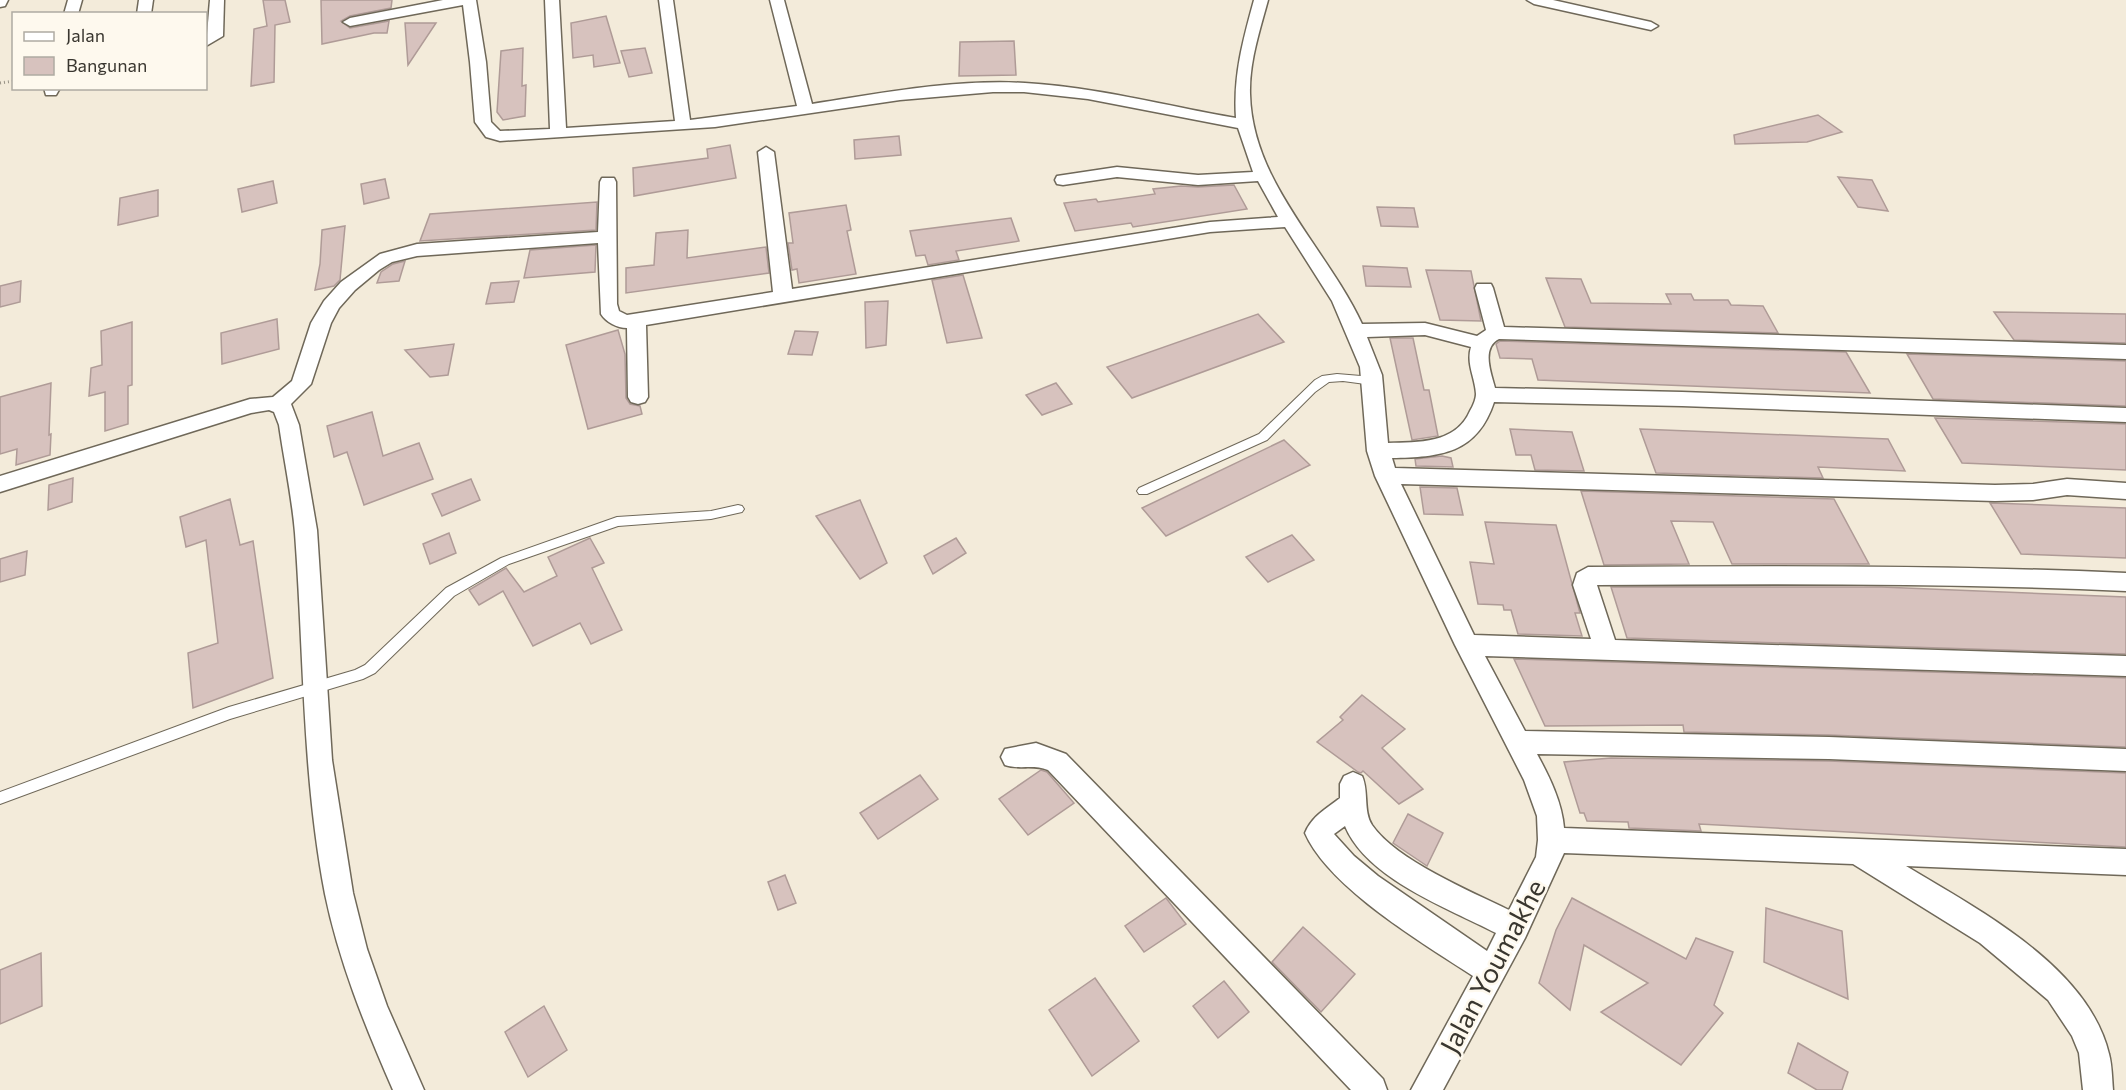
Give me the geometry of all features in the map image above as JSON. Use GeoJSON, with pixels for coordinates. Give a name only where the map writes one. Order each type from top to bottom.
{"type":"FeatureCollection","features":[{"type":"Feature","properties":{"kind":"street"},"geometry":{"type":"LineString","coordinates":[[207,41],[216,36],[217,0]]}},
{"type":"Feature","properties":{"kind":"street"},"geometry":{"type":"LineString","coordinates":[[350,22],[467,0],[486,129],[500,136],[683,125],[956,90],[1026,88],[1068,92],[1245,124]]}},
{"type":"Feature","properties":{"kind":"street"},"geometry":{"type":"LineString","coordinates":[[552,0],[558,132]]}},
{"type":"Feature","properties":{"kind":"street"},"geometry":{"type":"LineString","coordinates":[[666,0],[683,125]]}},
{"type":"Feature","properties":{"kind":"street"},"geometry":{"type":"LineString","coordinates":[[777,0],[806,110]]}},
{"type":"Feature","properties":{"kind":"street"},"geometry":{"type":"LineString","coordinates":[[1261,0],[1243,73],[1245,124],[1252,147],[1251,177],[1277,222],[1341,301],[1369,363],[1363,380],[1378,451],[1386,476],[1467,645],[1536,777],[1550,816],[1552,840],[2126,862]]}},
{"type":"Feature","properties":{"kind":"street"},"geometry":{"type":"LineString","coordinates":[[1534,0],[1651,26]]}},
{"type":"Feature","properties":{"kind":"street"},"geometry":{"type":"LineString","coordinates":[[766,152],[783,296]]}},
{"type":"Feature","properties":{"kind":"street"},"geometry":{"type":"LineString","coordinates":[[1063,180],[1124,172],[1198,180],[1251,177]]}},
{"type":"Feature","properties":{"kind":"street"},"geometry":{"type":"LineString","coordinates":[[608,182],[608,304],[610,314],[624,322],[1210,227],[1277,222]]}},
{"type":"Feature","properties":{"kind":"street"},"geometry":{"type":"LineString","coordinates":[[278,404],[301,384],[321,323],[331,305],[348,286],[386,258],[417,250],[607,237]]}},
{"type":"Feature","properties":{"kind":"street"},"geometry":{"type":"LineString","coordinates":[[1378,451],[1437,446],[1461,438],[1481,412],[1486,395],[1477,351],[1488,338],[1484,288]]}},
{"type":"Feature","properties":{"kind":"street"},"geometry":{"type":"LineString","coordinates":[[636,321],[638,397]]}},
{"type":"Feature","properties":{"kind":"street"},"geometry":{"type":"LineString","coordinates":[[1354,331],[1425,329],[1488,338],[2126,352]]}},
{"type":"Feature","properties":{"kind":"street"},"geometry":{"type":"LineString","coordinates":[[1486,395],[1682,399],[2126,416]]}},
{"type":"Feature","properties":{"kind":"street"},"geometry":{"type":"LineString","coordinates":[[0,484],[250,406],[269,403],[283,407],[287,415],[306,530],[312,602],[314,689],[319,760],[339,893],[353,949],[374,1010],[408,1090]]}},
{"type":"Feature","properties":{"kind":"street"},"geometry":{"type":"LineString","coordinates":[[1386,476],[1995,493],[2033,492],[2067,487],[2126,491]]}},
{"type":"Feature","properties":{"kind":"street"},"geometry":{"type":"LineString","coordinates":[[1607,650],[1585,585],[1585,579],[1588,576],[1827,575],[2040,578],[2126,582]]}},
{"type":"Feature","properties":{"kind":"street"},"geometry":{"type":"LineString","coordinates":[[1467,645],[2126,666]]}},
{"type":"Feature","properties":{"kind":"street"},"geometry":{"type":"LineString","coordinates":[[1516,742],[1829,748],[2126,760]]}},
{"type":"Feature","properties":{"kind":"street"},"geometry":{"type":"LineString","coordinates":[[1014,757],[1036,754],[1057,762],[1372,1090]]}},
{"type":"Feature","properties":{"kind":"street"},"geometry":{"type":"LineString","coordinates":[[1491,971],[1434,934],[1350,869],[1320,840],[1318,833],[1354,794],[1355,818],[1362,833],[1378,851],[1396,864],[1515,928]]}},
{"type":"Feature","properties":{"kind":"street","name":"Jalan Youmakhe"},"geometry":{"type":"LineString","coordinates":[[1426,1090],[1515,928],[1549,859],[1552,840]]}},
{"type":"Feature","properties":{"kind":"street"},"geometry":{"type":"LineString","coordinates":[[1857,852],[1990,933],[2058,990],[2083,1026],[2094,1053],[2098,1090]]}},
{"type":"Feature","properties":{"kind":"lane"},"geometry":{"type":"LineString","coordinates":[[1143,491],[1263,437],[1278,426],[1324,380],[1337,378],[1363,380]]}},
{"type":"Feature","properties":{"kind":"lane"},"geometry":{"type":"LineString","coordinates":[[0,798],[229,713],[270,699],[314,689],[358,675],[370,669],[450,592],[505,561],[617,522],[711,515],[738,509]]}},
{"type":"Feature","properties":{"kind":"building"},"geometry":{"type":"Polygon","coordinates":[[[263,0],[285,0],[290,22],[275,25],[274,82],[251,86],[254,29],[267,26],[263,0]]]}},
{"type":"Feature","properties":{"kind":"building"},"geometry":{"type":"Polygon","coordinates":[[[321,0],[392,0],[391,8],[350,16],[341,21],[350,28],[389,21],[387,33],[374,33],[322,44],[321,0]]]}},
{"type":"Feature","properties":{"kind":"building"},"geometry":{"type":"Polygon","coordinates":[[[606,16],[620,63],[594,67],[593,55],[573,58],[571,23],[606,16]]]}},
{"type":"Feature","properties":{"kind":"building"},"geometry":{"type":"Polygon","coordinates":[[[405,23],[436,23],[408,65],[405,23]]]}},
{"type":"Feature","properties":{"kind":"building"},"geometry":{"type":"Polygon","coordinates":[[[1014,41],[1016,75],[959,76],[960,42],[1014,41]]]}},
{"type":"Feature","properties":{"kind":"building"},"geometry":{"type":"Polygon","coordinates":[[[523,48],[522,86],[526,85],[525,116],[503,120],[497,112],[501,51],[523,48]]]}},
{"type":"Feature","properties":{"kind":"building"},"geometry":{"type":"Polygon","coordinates":[[[645,48],[652,73],[629,77],[621,51],[645,48]]]}},
{"type":"Feature","properties":{"kind":"building"},"geometry":{"type":"Polygon","coordinates":[[[1818,115],[1842,132],[1807,142],[1735,144],[1734,135],[1818,115]]]}},
{"type":"Feature","properties":{"kind":"building"},"geometry":{"type":"Polygon","coordinates":[[[899,136],[901,155],[855,159],[854,140],[899,136]]]}},
{"type":"Feature","properties":{"kind":"building"},"geometry":{"type":"Polygon","coordinates":[[[730,145],[736,178],[634,196],[633,168],[708,158],[707,149],[730,145]]]}},
{"type":"Feature","properties":{"kind":"building"},"geometry":{"type":"Polygon","coordinates":[[[1838,177],[1872,180],[1888,211],[1858,207],[1838,177]]]}},
{"type":"Feature","properties":{"kind":"building"},"geometry":{"type":"Polygon","coordinates":[[[385,179],[389,198],[364,204],[361,184],[385,179]]]}},
{"type":"Feature","properties":{"kind":"building"},"geometry":{"type":"Polygon","coordinates":[[[273,181],[277,203],[242,212],[238,189],[273,181]]]}},
{"type":"Feature","properties":{"kind":"building"},"geometry":{"type":"Polygon","coordinates":[[[1234,185],[1247,209],[1133,227],[1131,223],[1075,231],[1064,203],[1096,199],[1098,202],[1155,194],[1153,189],[1181,186],[1234,185]]]}},
{"type":"Feature","properties":{"kind":"building"},"geometry":{"type":"Polygon","coordinates":[[[158,190],[158,216],[118,225],[120,198],[158,190]]]}},
{"type":"Feature","properties":{"kind":"building"},"geometry":{"type":"Polygon","coordinates":[[[597,202],[596,230],[420,241],[430,214],[597,202]]]}},
{"type":"Feature","properties":{"kind":"building"},"geometry":{"type":"Polygon","coordinates":[[[846,205],[851,230],[847,231],[856,274],[799,283],[797,269],[792,270],[788,243],[793,243],[789,213],[846,205]]]}},
{"type":"Feature","properties":{"kind":"building"},"geometry":{"type":"Polygon","coordinates":[[[1377,207],[1414,208],[1418,227],[1381,226],[1377,207]]]}},
{"type":"Feature","properties":{"kind":"building"},"geometry":{"type":"Polygon","coordinates":[[[1011,218],[1019,241],[956,251],[959,260],[928,265],[925,255],[916,256],[910,231],[1011,218]]]}},
{"type":"Feature","properties":{"kind":"building"},"geometry":{"type":"Polygon","coordinates":[[[345,226],[340,280],[334,286],[315,290],[320,264],[322,230],[345,226]]]}},
{"type":"Feature","properties":{"kind":"building"},"geometry":{"type":"Polygon","coordinates":[[[688,230],[687,258],[766,247],[769,273],[626,293],[626,268],[654,265],[656,233],[688,230]]]}},
{"type":"Feature","properties":{"kind":"building"},"geometry":{"type":"Polygon","coordinates":[[[596,245],[595,272],[524,278],[530,250],[596,245]]]}},
{"type":"Feature","properties":{"kind":"building"},"geometry":{"type":"Polygon","coordinates":[[[405,261],[399,281],[377,283],[381,272],[393,264],[405,261]]]}},
{"type":"Feature","properties":{"kind":"building"},"geometry":{"type":"Polygon","coordinates":[[[1363,266],[1407,268],[1411,287],[1366,286],[1363,266]]]}},
{"type":"Feature","properties":{"kind":"building"},"geometry":{"type":"Polygon","coordinates":[[[1426,270],[1471,271],[1481,321],[1440,320],[1426,270]]]}},
{"type":"Feature","properties":{"kind":"building"},"geometry":{"type":"Polygon","coordinates":[[[963,275],[982,338],[947,343],[932,280],[963,275]]]}},
{"type":"Feature","properties":{"kind":"building"},"geometry":{"type":"Polygon","coordinates":[[[1546,278],[1581,279],[1591,303],[1671,304],[1666,294],[1691,294],[1694,300],[1728,300],[1731,305],[1763,306],[1778,333],[1565,327],[1546,278]]]}},
{"type":"Feature","properties":{"kind":"building"},"geometry":{"type":"Polygon","coordinates":[[[21,281],[20,302],[0,307],[0,286],[21,281]]]}},
{"type":"Feature","properties":{"kind":"building"},"geometry":{"type":"Polygon","coordinates":[[[519,281],[514,302],[486,304],[491,283],[519,281]]]}},
{"type":"Feature","properties":{"kind":"building"},"geometry":{"type":"Polygon","coordinates":[[[888,301],[886,345],[866,348],[865,302],[888,301]]]}},
{"type":"Feature","properties":{"kind":"building"},"geometry":{"type":"Polygon","coordinates":[[[1994,312],[2126,314],[2126,343],[2014,340],[1994,312]]]}},
{"type":"Feature","properties":{"kind":"building"},"geometry":{"type":"Polygon","coordinates":[[[1258,314],[1284,342],[1132,398],[1107,367],[1258,314]]]}},
{"type":"Feature","properties":{"kind":"building"},"geometry":{"type":"Polygon","coordinates":[[[277,319],[279,349],[222,364],[221,333],[277,319]]]}},
{"type":"Feature","properties":{"kind":"building"},"geometry":{"type":"Polygon","coordinates":[[[132,322],[132,385],[128,386],[128,424],[105,431],[105,392],[89,396],[91,368],[102,365],[101,331],[132,322]]]}},
{"type":"Feature","properties":{"kind":"building"},"geometry":{"type":"Polygon","coordinates":[[[618,330],[625,354],[626,398],[630,404],[640,406],[642,414],[588,429],[566,345],[618,330]]]}},
{"type":"Feature","properties":{"kind":"building"},"geometry":{"type":"Polygon","coordinates":[[[795,331],[818,332],[812,355],[788,354],[795,331]]]}},
{"type":"Feature","properties":{"kind":"building"},"geometry":{"type":"Polygon","coordinates":[[[1390,338],[1413,338],[1424,390],[1429,390],[1438,436],[1412,440],[1390,338]]]}},
{"type":"Feature","properties":{"kind":"building"},"geometry":{"type":"Polygon","coordinates":[[[1500,341],[1846,352],[1870,393],[1538,380],[1532,359],[1500,358],[1496,344],[1500,341]]]}},
{"type":"Feature","properties":{"kind":"building"},"geometry":{"type":"Polygon","coordinates":[[[454,344],[448,375],[430,377],[405,350],[454,344]]]}},
{"type":"Feature","properties":{"kind":"building"},"geometry":{"type":"Polygon","coordinates":[[[1907,354],[2126,361],[2126,406],[1933,399],[1907,354]]]}},
{"type":"Feature","properties":{"kind":"building"},"geometry":{"type":"Polygon","coordinates":[[[51,383],[50,455],[16,465],[17,449],[0,454],[0,397],[51,383]]]}},
{"type":"Feature","properties":{"kind":"building"},"geometry":{"type":"Polygon","coordinates":[[[1056,383],[1072,404],[1042,415],[1026,395],[1056,383]]]}},
{"type":"Feature","properties":{"kind":"building"},"geometry":{"type":"Polygon","coordinates":[[[372,412],[383,456],[419,443],[433,479],[364,505],[347,452],[334,457],[327,426],[372,412]]]}},
{"type":"Feature","properties":{"kind":"building"},"geometry":{"type":"Polygon","coordinates":[[[1935,418],[2126,424],[2126,470],[1962,463],[1935,418]]]}},
{"type":"Feature","properties":{"kind":"building"},"geometry":{"type":"Polygon","coordinates":[[[1510,429],[1572,432],[1584,471],[1535,470],[1531,455],[1516,455],[1510,429]]]}},
{"type":"Feature","properties":{"kind":"building"},"geometry":{"type":"Polygon","coordinates":[[[1640,429],[1888,439],[1905,471],[1818,467],[1823,478],[1656,473],[1640,429]]]}},
{"type":"Feature","properties":{"kind":"building"},"geometry":{"type":"Polygon","coordinates":[[[1284,440],[1310,465],[1166,536],[1142,508],[1284,440]]]}},
{"type":"Feature","properties":{"kind":"building"},"geometry":{"type":"Polygon","coordinates":[[[1442,456],[1451,458],[1453,467],[1416,466],[1415,459],[1442,456]]]}},
{"type":"Feature","properties":{"kind":"building"},"geometry":{"type":"Polygon","coordinates":[[[73,478],[72,502],[48,510],[49,485],[73,478]]]}},
{"type":"Feature","properties":{"kind":"building"},"geometry":{"type":"Polygon","coordinates":[[[471,479],[480,500],[442,516],[432,494],[471,479]]]}},
{"type":"Feature","properties":{"kind":"building"},"geometry":{"type":"Polygon","coordinates":[[[1420,487],[1457,488],[1463,515],[1424,514],[1420,487]]]}},
{"type":"Feature","properties":{"kind":"building"},"geometry":{"type":"Polygon","coordinates":[[[1581,491],[1834,499],[1869,564],[1732,564],[1713,522],[1671,521],[1689,564],[1604,565],[1581,491]]]}},
{"type":"Feature","properties":{"kind":"building"},"geometry":{"type":"Polygon","coordinates":[[[230,499],[240,545],[253,541],[273,678],[193,708],[188,653],[218,643],[206,540],[186,547],[180,517],[230,499]]]}},
{"type":"Feature","properties":{"kind":"building"},"geometry":{"type":"Polygon","coordinates":[[[860,500],[887,563],[860,579],[816,516],[860,500]]]}},
{"type":"Feature","properties":{"kind":"building"},"geometry":{"type":"Polygon","coordinates":[[[1990,503],[2126,508],[2126,558],[2021,554],[1990,503]]]}},
{"type":"Feature","properties":{"kind":"building"},"geometry":{"type":"Polygon","coordinates":[[[1485,522],[1556,525],[1580,613],[1575,613],[1582,636],[1518,634],[1511,610],[1504,610],[1503,605],[1478,604],[1470,562],[1494,564],[1485,522]]]}},
{"type":"Feature","properties":{"kind":"building"},"geometry":{"type":"Polygon","coordinates":[[[449,533],[456,553],[430,564],[423,544],[449,533]]]}},
{"type":"Feature","properties":{"kind":"building"},"geometry":{"type":"Polygon","coordinates":[[[1292,535],[1314,560],[1268,582],[1246,557],[1292,535]]]}},
{"type":"Feature","properties":{"kind":"building"},"geometry":{"type":"Polygon","coordinates":[[[590,538],[604,563],[592,568],[622,630],[591,644],[580,623],[533,646],[503,591],[479,605],[469,590],[506,568],[524,592],[557,576],[548,557],[590,538]]]}},
{"type":"Feature","properties":{"kind":"building"},"geometry":{"type":"Polygon","coordinates":[[[956,538],[966,553],[933,574],[924,556],[956,538]]]}},
{"type":"Feature","properties":{"kind":"building"},"geometry":{"type":"Polygon","coordinates":[[[27,551],[25,575],[0,582],[0,559],[27,551]]]}},
{"type":"Feature","properties":{"kind":"building"},"geometry":{"type":"Polygon","coordinates":[[[1611,587],[1881,587],[2126,597],[2126,654],[1627,638],[1611,587]]]}},
{"type":"Feature","properties":{"kind":"building"},"geometry":{"type":"Polygon","coordinates":[[[1514,659],[2126,678],[2126,747],[1829,735],[1684,732],[1683,725],[1545,726],[1514,659]]]}},
{"type":"Feature","properties":{"kind":"building"},"geometry":{"type":"Polygon","coordinates":[[[1362,695],[1405,729],[1382,748],[1423,789],[1399,804],[1363,771],[1358,772],[1317,742],[1343,720],[1340,717],[1362,695]]]}},
{"type":"Feature","properties":{"kind":"building"},"geometry":{"type":"Polygon","coordinates":[[[1611,758],[1829,761],[2126,773],[2126,847],[1699,824],[1701,831],[1629,828],[1628,822],[1587,821],[1584,813],[1580,813],[1564,762],[1611,758]]]}},
{"type":"Feature","properties":{"kind":"building"},"geometry":{"type":"Polygon","coordinates":[[[1041,770],[1047,772],[1074,803],[1028,835],[999,799],[1041,770]]]}},
{"type":"Feature","properties":{"kind":"building"},"geometry":{"type":"Polygon","coordinates":[[[920,775],[938,799],[878,839],[860,813],[920,775]]]}},
{"type":"Feature","properties":{"kind":"building"},"geometry":{"type":"Polygon","coordinates":[[[1408,814],[1443,833],[1427,866],[1393,843],[1408,814]]]}},
{"type":"Feature","properties":{"kind":"building"},"geometry":{"type":"Polygon","coordinates":[[[785,875],[796,903],[778,910],[768,882],[785,875]]]}},
{"type":"Feature","properties":{"kind":"building"},"geometry":{"type":"Polygon","coordinates":[[[1166,898],[1186,924],[1144,952],[1125,926],[1166,898]]]}},
{"type":"Feature","properties":{"kind":"building"},"geometry":{"type":"Polygon","coordinates":[[[1572,898],[1686,959],[1696,938],[1733,952],[1714,1005],[1723,1013],[1681,1065],[1601,1012],[1648,983],[1584,945],[1570,1010],[1539,983],[1556,930],[1572,898]]]}},
{"type":"Feature","properties":{"kind":"building"},"geometry":{"type":"Polygon","coordinates":[[[1766,908],[1842,931],[1848,999],[1764,962],[1766,908]]]}},
{"type":"Feature","properties":{"kind":"building"},"geometry":{"type":"Polygon","coordinates":[[[1303,927],[1355,974],[1321,1012],[1272,962],[1303,927]]]}},
{"type":"Feature","properties":{"kind":"building"},"geometry":{"type":"Polygon","coordinates":[[[41,953],[42,1006],[0,1024],[0,970],[41,953]]]}},
{"type":"Feature","properties":{"kind":"building"},"geometry":{"type":"Polygon","coordinates":[[[1095,978],[1139,1041],[1092,1076],[1049,1010],[1095,978]]]}},
{"type":"Feature","properties":{"kind":"building"},"geometry":{"type":"Polygon","coordinates":[[[1224,981],[1249,1012],[1218,1038],[1193,1006],[1224,981]]]}},
{"type":"Feature","properties":{"kind":"building"},"geometry":{"type":"Polygon","coordinates":[[[544,1006],[567,1050],[528,1077],[505,1032],[544,1006]]]}},
{"type":"Feature","properties":{"kind":"building"},"geometry":{"type":"Polygon","coordinates":[[[1798,1043],[1848,1072],[1842,1090],[1817,1090],[1788,1073],[1798,1043]]]}}]}
